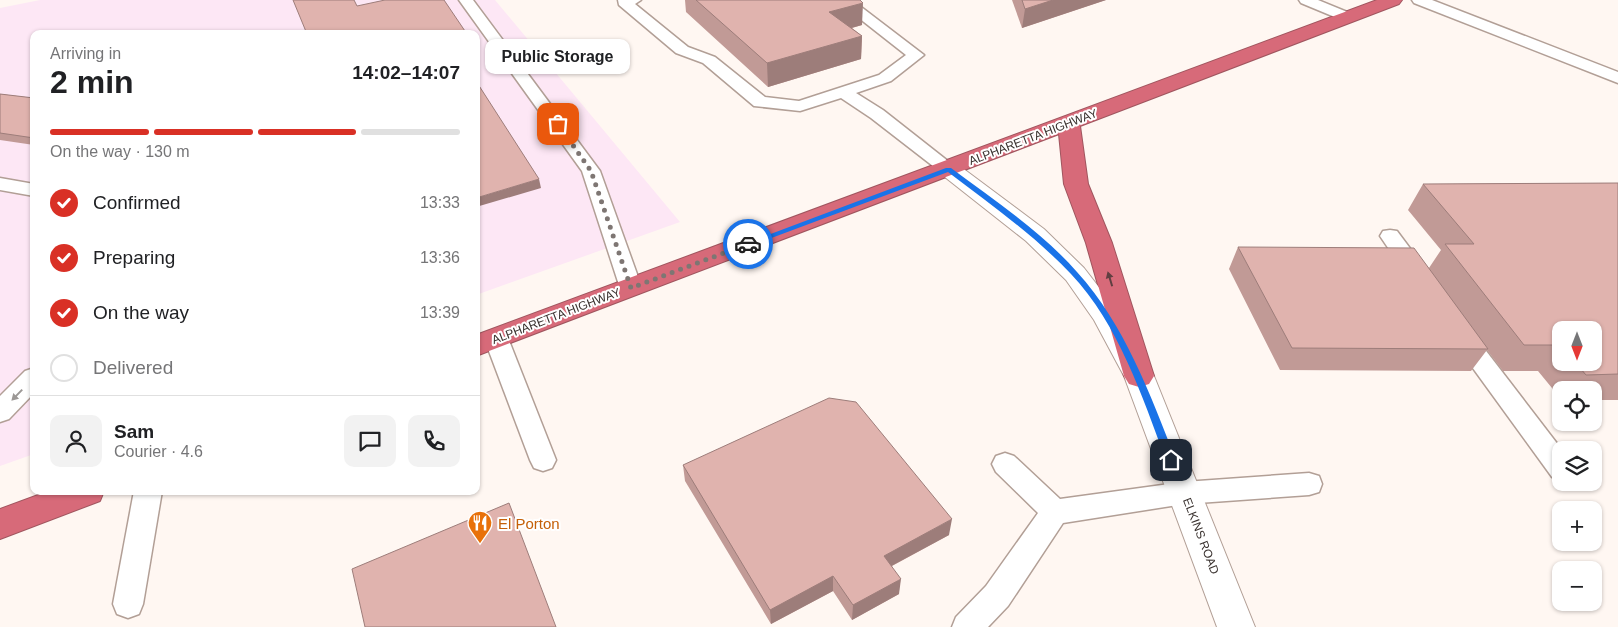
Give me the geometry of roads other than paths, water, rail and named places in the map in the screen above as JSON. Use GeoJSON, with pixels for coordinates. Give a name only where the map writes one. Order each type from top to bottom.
{"type":"FeatureCollection","features":[{"type":"Feature","properties":{"kind":"highway","name":"ALPHARETTA HIGHWAY"},"geometry":{"type":"LineString","coordinates":[[486,342],[1393,0]]}},
{"type":"Feature","properties":{"kind":"highway"},"geometry":{"type":"LineString","coordinates":[[1069,123],[1076,184],[1098,243],[1139,376]]}},
{"type":"Feature","properties":{"kind":"highway"},"geometry":{"type":"LineString","coordinates":[[0,524],[72,495]]}},
{"type":"Feature","properties":{"kind":"street","name":"ELKINS ROAD"},"geometry":{"type":"LineString","coordinates":[[949,169],[1035,235],[1075,274],[1106,315],[1139,376],[1236,627]]}},
{"type":"Feature","properties":{"kind":"lane"},"geometry":{"type":"LineString","coordinates":[[466,0],[591,171],[631,288]]}},
{"type":"Feature","properties":{"kind":"lane"},"geometry":{"type":"LineString","coordinates":[[634,0],[624,2],[682,50],[709,60],[760,102],[800,106],[885,78],[916,54],[843,0]]}},
{"type":"Feature","properties":{"kind":"lane"},"geometry":{"type":"LineString","coordinates":[[1306,0],[1348,17]]}},
{"type":"Feature","properties":{"kind":"lane"},"geometry":{"type":"LineString","coordinates":[[1419,0],[1618,78]]}},
{"type":"Feature","properties":{"kind":"lane"},"geometry":{"type":"LineString","coordinates":[[843,92],[877,114],[949,169]]}},
{"type":"Feature","properties":{"kind":"lane"},"geometry":{"type":"LineString","coordinates":[[0,184],[30,189]]}},
{"type":"Feature","properties":{"kind":"lane"},"geometry":{"type":"LineString","coordinates":[[1390,236],[1430,292]]}},
{"type":"Feature","properties":{"kind":"lane"},"geometry":{"type":"LineString","coordinates":[[1448,316],[1552,456]]}},
{"type":"Feature","properties":{"kind":"lane"},"geometry":{"type":"LineString","coordinates":[[486,342],[543,460]]}},
{"type":"Feature","properties":{"kind":"lane"},"geometry":{"type":"LineString","coordinates":[[0,412],[30,382]]}},
{"type":"Feature","properties":{"kind":"lane"},"geometry":{"type":"LineString","coordinates":[[1005,464],[1055,512]]}},
{"type":"Feature","properties":{"kind":"lane"},"geometry":{"type":"LineString","coordinates":[[967,627],[997,596],[1055,512],[1184,493],[1309,484]]}},
{"type":"Feature","properties":{"kind":"lane"},"geometry":{"type":"LineString","coordinates":[[128,604],[147,495]]}},
{"type":"Feature","properties":{"kind":"place","name":"Public Storage"},"geometry":{"type":"Point","coordinates":[558,124]}},
{"type":"Feature","properties":{"kind":"place","name":"El Porton"},"geometry":{"type":"Point","coordinates":[480,544]}}]}
